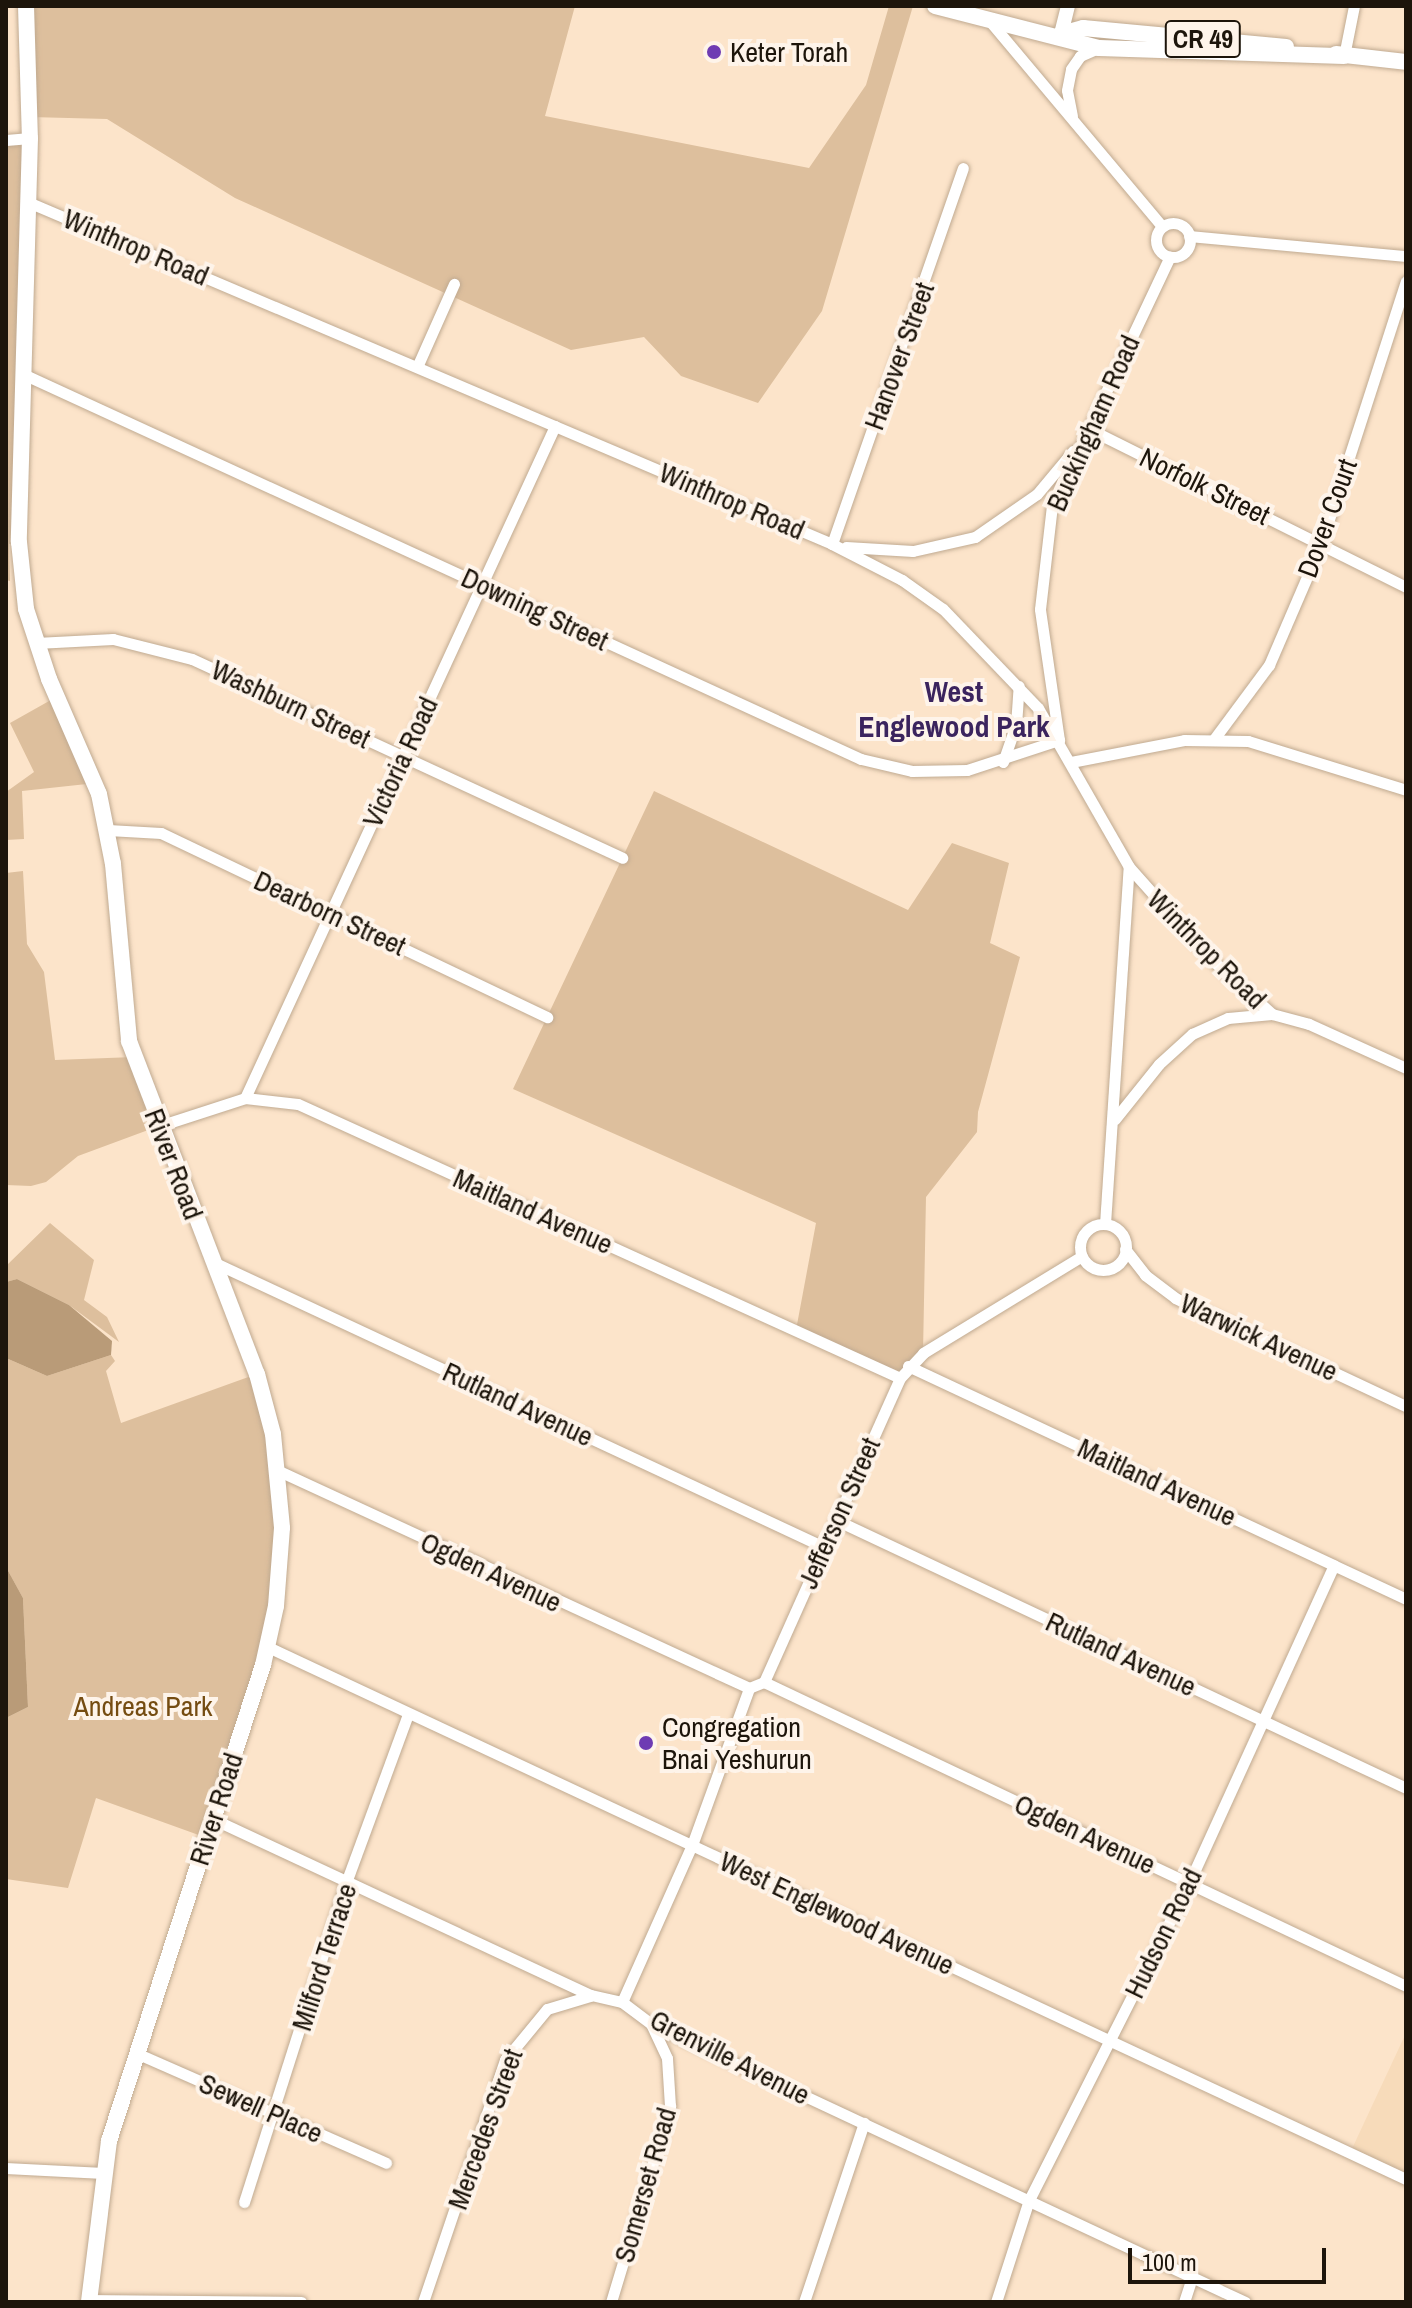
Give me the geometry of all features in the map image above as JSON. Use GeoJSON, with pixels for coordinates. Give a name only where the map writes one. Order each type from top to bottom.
{"type":"FeatureCollection","features":[{"type":"Feature","properties":{"kind":"main road","name":"River Road"},"geometry":{"type":"LineString","coordinates":[[26,6],[30,138],[19,542],[36,643],[88,761],[108,830],[123,1012],[159,1126],[257,1374],[279,1471],[281,1563],[268,1647],[136,2053],[103,2173],[89,2301]]}},
{"type":"Feature","properties":{"kind":"main road","name":"CR 49"},"geometry":{"type":"LineString","coordinates":[[935,6],[1061,34],[1099,48],[1344,56]]}},
{"type":"Feature","properties":{"kind":"main road","name":"CR 49"},"geometry":{"type":"LineString","coordinates":[[1061,34],[1083,28],[1406,62]]}},
{"type":"Feature","properties":{"kind":"street"},"geometry":{"type":"LineString","coordinates":[[1061,34],[1068,6]]}},
{"type":"Feature","properties":{"kind":"street"},"geometry":{"type":"LineString","coordinates":[[1344,56],[1354,6]]}},
{"type":"Feature","properties":{"kind":"street"},"geometry":{"type":"LineString","coordinates":[[987,18],[1162,226]]}},
{"type":"Feature","properties":{"kind":"street"},"geometry":{"type":"LineString","coordinates":[[1073,120],[1067,90],[1071,69],[1080,56],[1099,48]]}},
{"type":"Feature","properties":{"kind":"street"},"geometry":{"type":"LineString","coordinates":[[6,140],[30,138]]}},
{"type":"Feature","properties":{"kind":"street","name":"Hanover Street"},"geometry":{"type":"LineString","coordinates":[[834,545],[963,168]]}},
{"type":"Feature","properties":{"kind":"street","name":"Winthrop Road"},"geometry":{"type":"LineString","coordinates":[[28,202],[834,545],[943,609],[1019,686],[1059,740],[1129,867],[1182,931],[1272,1014]]}},
{"type":"Feature","properties":{"kind":"street"},"geometry":{"type":"LineString","coordinates":[[1162,226],[1177,223],[1189,236],[1406,256]]}},
{"type":"Feature","properties":{"kind":"street"},"geometry":{"type":"LineString","coordinates":[[1162,226],[1156,244],[1170,256],[1183,253],[1189,236]]}},
{"type":"Feature","properties":{"kind":"street","name":"Buckingham Road"},"geometry":{"type":"LineString","coordinates":[[1059,740],[1040,609],[1042,571],[1052,506],[1170,256]]}},
{"type":"Feature","properties":{"kind":"street","name":"Dover Court"},"geometry":{"type":"LineString","coordinates":[[1214,739],[1269,665],[1321,544],[1406,281]]}},
{"type":"Feature","properties":{"kind":"street"},"geometry":{"type":"LineString","coordinates":[[417,367],[454,284]]}},
{"type":"Feature","properties":{"kind":"street","name":"Downing Street"},"geometry":{"type":"LineString","coordinates":[[23,374],[861,759],[941,772],[1003,762],[1059,740]]}},
{"type":"Feature","properties":{"kind":"street","name":"Victoria Road"},"geometry":{"type":"LineString","coordinates":[[245,1098],[555,426]]}},
{"type":"Feature","properties":{"kind":"street"},"geometry":{"type":"LineString","coordinates":[[834,545],[913,551],[975,537],[1037,494],[1089,429]]}},
{"type":"Feature","properties":{"kind":"street","name":"Norfolk Street"},"geometry":{"type":"LineString","coordinates":[[1089,429],[1406,587]]}},
{"type":"Feature","properties":{"kind":"street","name":"Washburn Street"},"geometry":{"type":"LineString","coordinates":[[36,643],[95,637],[166,650],[622,858]]}},
{"type":"Feature","properties":{"kind":"street"},"geometry":{"type":"LineString","coordinates":[[1003,762],[1016,725],[1019,686]]}},
{"type":"Feature","properties":{"kind":"street"},"geometry":{"type":"LineString","coordinates":[[1071,762],[1214,739],[1280,747],[1406,790]]}},
{"type":"Feature","properties":{"kind":"street","name":"Dearborn Street"},"geometry":{"type":"LineString","coordinates":[[108,830],[161,833],[547,1017]]}},
{"type":"Feature","properties":{"kind":"street"},"geometry":{"type":"LineString","coordinates":[[1105,1224],[1115,1119],[1129,867]]}},
{"type":"Feature","properties":{"kind":"street","name":"Winthrop Road"},"geometry":{"type":"LineString","coordinates":[[1115,1119],[1159,1064],[1192,1034],[1228,1018],[1272,1014],[1309,1024],[1406,1068]]}},
{"type":"Feature","properties":{"kind":"street","name":"Maitland Avenue"},"geometry":{"type":"LineString","coordinates":[[159,1126],[245,1098],[298,1104],[900,1378]]}},
{"type":"Feature","properties":{"kind":"street"},"geometry":{"type":"LineString","coordinates":[[1105,1224],[1118,1230],[1125,1249],[1120,1262],[1108,1269],[1093,1268],[1082,1256],[1084,1234],[1105,1224]]}},
{"type":"Feature","properties":{"kind":"street","name":"Warwick Avenue"},"geometry":{"type":"LineString","coordinates":[[1125,1249],[1145,1275],[1175,1298],[1406,1406]]}},
{"type":"Feature","properties":{"kind":"street","name":"Jefferson Street"},"geometry":{"type":"LineString","coordinates":[[764,1682],[908,1366],[1082,1256]]}},
{"type":"Feature","properties":{"kind":"street","name":"Rutland Avenue"},"geometry":{"type":"LineString","coordinates":[[213,1262],[824,1547]]}},
{"type":"Feature","properties":{"kind":"street","name":"Maitland Avenue"},"geometry":{"type":"LineString","coordinates":[[908,1366],[1406,1599]]}},
{"type":"Feature","properties":{"kind":"street","name":"Ogden Avenue"},"geometry":{"type":"LineString","coordinates":[[279,1471],[749,1688]]}},
{"type":"Feature","properties":{"kind":"street","name":"Rutland Avenue"},"geometry":{"type":"LineString","coordinates":[[836,1520],[1406,1788]]}},
{"type":"Feature","properties":{"kind":"street","name":"Hudson Road"},"geometry":{"type":"LineString","coordinates":[[996,2302],[1029,2200],[1189,1883],[1334,1565]]}},
{"type":"Feature","properties":{"kind":"street","name":"West Englewood Avenue"},"geometry":{"type":"LineString","coordinates":[[268,1647],[1406,2179]]}},
{"type":"Feature","properties":{"kind":"street"},"geometry":{"type":"LineString","coordinates":[[622,2002],[692,1845],[749,1688],[764,1682]]}},
{"type":"Feature","properties":{"kind":"street","name":"Ogden Avenue"},"geometry":{"type":"LineString","coordinates":[[764,1682],[1406,1986]]}},
{"type":"Feature","properties":{"kind":"street","name":"Milford Terrace"},"geometry":{"type":"LineString","coordinates":[[244,2202],[347,1880],[408,1714]]}},
{"type":"Feature","properties":{"kind":"street","name":"Grenville Avenue"},"geometry":{"type":"LineString","coordinates":[[213,1819],[591,1995],[622,2002],[651,2024],[1245,2302]]}},
{"type":"Feature","properties":{"kind":"street","name":"Mercedes Street"},"geometry":{"type":"LineString","coordinates":[[423,2302],[505,2060],[547,2009],[591,1995]]}},
{"type":"Feature","properties":{"kind":"street","name":"Somerset Road"},"geometry":{"type":"LineString","coordinates":[[611,2302],[670,2106],[667,2058],[651,2024]]}},
{"type":"Feature","properties":{"kind":"street","name":"Sewell Place"},"geometry":{"type":"LineString","coordinates":[[136,2053],[386,2163]]}},
{"type":"Feature","properties":{"kind":"street"},"geometry":{"type":"LineString","coordinates":[[804,2302],[864,2123]]}},
{"type":"Feature","properties":{"kind":"street"},"geometry":{"type":"LineString","coordinates":[[6,2168],[103,2173]]}},
{"type":"Feature","properties":{"kind":"street"},"geometry":{"type":"LineString","coordinates":[[1184,2302],[1192,2277]]}},
{"type":"Feature","properties":{"kind":"street"},"geometry":{"type":"LineString","coordinates":[[89,2301],[301,2302]]}},
{"type":"Feature","properties":{"kind":"shaded area"},"geometry":{"type":"Polygon","coordinates":[[[17,1279],[69,1305],[112,1341],[111,1355],[47,1376],[6,1358],[6,1282],[17,1279]]]}},
{"type":"Feature","properties":{"kind":"shaded area"},"geometry":{"type":"Polygon","coordinates":[[[6,1567],[23,1598],[28,1707],[6,1718],[6,1567]]]}},
{"type":"Feature","properties":{"kind":"shaded area"},"geometry":{"type":"Polygon","coordinates":[[[1406,2033],[1406,2179],[1350,2153],[1406,2033]]]}},
{"type":"Feature","properties":{"kind":"green space"},"geometry":{"type":"Polygon","coordinates":[[[26,6],[575,6],[545,116],[809,168],[866,85],[889,6],[913,6],[822,311],[758,403],[681,376],[644,337],[571,350],[235,198],[107,119],[30,117],[26,6]]]}},
{"type":"Feature","properties":{"kind":"green space"},"geometry":{"type":"Polygon","coordinates":[[[30,138],[19,542],[9,544],[10,581],[6,580],[6,140],[30,138]]]}},
{"type":"Feature","properties":{"kind":"green space"},"geometry":{"type":"Polygon","coordinates":[[[58,696],[96,783],[22,791],[24,839],[6,840],[6,792],[34,772],[10,723],[58,696]]]}},
{"type":"Feature","properties":{"kind":"green space"},"geometry":{"type":"Polygon","coordinates":[[[654,791],[908,910],[952,843],[1009,863],[990,943],[1020,957],[978,1112],[977,1132],[926,1197],[923,1353],[900,1378],[796,1330],[816,1223],[513,1089],[654,791]]]}},
{"type":"Feature","properties":{"kind":"green space"},"geometry":{"type":"Polygon","coordinates":[[[23,871],[27,944],[44,972],[55,1060],[134,1057],[159,1126],[78,1156],[46,1182],[31,1186],[6,1185],[6,873],[23,871]]]}},
{"type":"Feature","properties":{"kind":"green space"},"geometry":{"type":"Polygon","coordinates":[[[50,1223],[94,1260],[84,1300],[107,1317],[119,1342],[69,1305],[17,1279],[6,1282],[6,1266],[50,1223]]]}},
{"type":"Feature","properties":{"kind":"green space","name":"Andreas Park"},"geometry":{"type":"Polygon","coordinates":[[[111,1355],[115,1361],[106,1371],[121,1423],[257,1374],[273,1434],[276,1606],[207,1838],[96,1798],[68,1888],[6,1879],[6,1718],[28,1707],[23,1598],[6,1567],[6,1358],[47,1376],[111,1355]]]}},
{"type":"Feature","properties":{"kind":"place","name":"Keter Torah"},"geometry":{"type":"Point","coordinates":[714,52]}},
{"type":"Feature","properties":{"kind":"place","name":"Congregation Bnai Yeshurun"},"geometry":{"type":"Point","coordinates":[646,1743]}},
{"type":"Feature","properties":{"kind":"district","name":"West Englewood Park"},"geometry":{"type":"Point","coordinates":[954,708]}}]}
